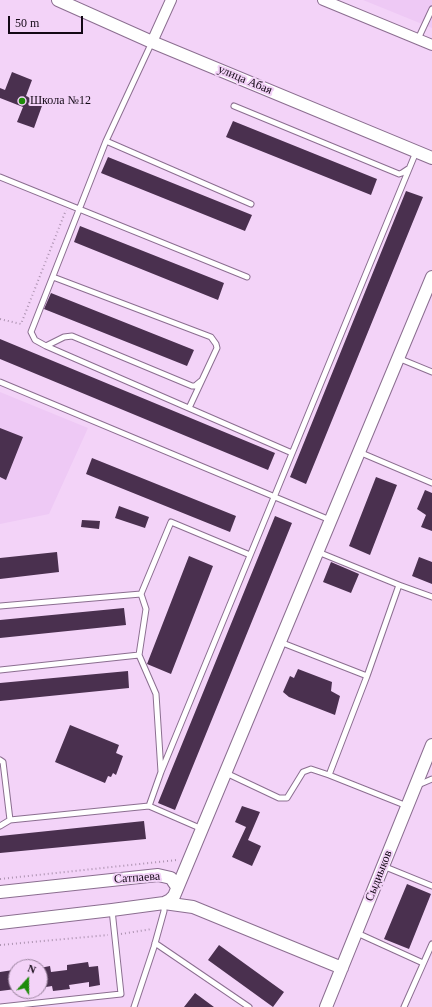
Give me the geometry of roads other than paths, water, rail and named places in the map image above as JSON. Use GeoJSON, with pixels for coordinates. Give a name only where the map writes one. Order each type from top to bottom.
{"type":"FeatureCollection","features":[{"type":"Feature","properties":{"kind":"street","name":"улица Абая"},"geometry":{"type":"LineString","coordinates":[[58,0],[152,42],[425,153]]}},
{"type":"Feature","properties":{"kind":"street"},"geometry":{"type":"LineString","coordinates":[[152,42],[171,0]]}},
{"type":"Feature","properties":{"kind":"street"},"geometry":{"type":"LineString","coordinates":[[323,0],[432,45]]}},
{"type":"Feature","properties":{"kind":"street"},"geometry":{"type":"LineString","coordinates":[[164,903],[170,900],[177,889],[190,860],[432,277]]}},
{"type":"Feature","properties":{"kind":"street","name":"Сыдиыков"},"geometry":{"type":"LineString","coordinates":[[326,1007],[432,745]]}},
{"type":"Feature","properties":{"kind":"street"},"geometry":{"type":"LineString","coordinates":[[158,875],[169,874],[182,868],[190,860]]}},
{"type":"Feature","properties":{"kind":"street","name":"Сатпаева"},"geometry":{"type":"LineString","coordinates":[[0,892],[158,875],[171,878],[183,898],[193,907]]}},
{"type":"Feature","properties":{"kind":"street"},"geometry":{"type":"LineString","coordinates":[[0,923],[164,903],[193,907],[342,968]]}},
{"type":"Feature","properties":{"kind":"lane"},"geometry":{"type":"LineString","coordinates":[[418,39],[432,9]]}},
{"type":"Feature","properties":{"kind":"lane"},"geometry":{"type":"LineString","coordinates":[[152,42],[106,141],[31,332],[35,340],[46,346],[292,453]]}},
{"type":"Feature","properties":{"kind":"lane"},"geometry":{"type":"LineString","coordinates":[[234,106],[399,174],[409,168],[425,153]]}},
{"type":"Feature","properties":{"kind":"lane"},"geometry":{"type":"LineString","coordinates":[[106,141],[251,204]]}},
{"type":"Feature","properties":{"kind":"lane"},"geometry":{"type":"LineString","coordinates":[[149,806],[161,772],[409,168]]}},
{"type":"Feature","properties":{"kind":"lane"},"geometry":{"type":"LineString","coordinates":[[0,177],[247,278]]}},
{"type":"Feature","properties":{"kind":"lane"},"geometry":{"type":"LineString","coordinates":[[53,277],[211,337],[217,348],[189,408]]}},
{"type":"Feature","properties":{"kind":"lane"},"geometry":{"type":"LineString","coordinates":[[46,346],[64,337],[72,336],[192,386],[202,381]]}},
{"type":"Feature","properties":{"kind":"lane"},"geometry":{"type":"LineString","coordinates":[[398,358],[432,372]]}},
{"type":"Feature","properties":{"kind":"lane"},"geometry":{"type":"LineString","coordinates":[[0,382],[331,520]]}},
{"type":"Feature","properties":{"kind":"lane"},"geometry":{"type":"LineString","coordinates":[[359,452],[432,483]]}},
{"type":"Feature","properties":{"kind":"lane"},"geometry":{"type":"LineString","coordinates":[[161,772],[156,694],[139,655],[146,609],[141,594],[171,522],[250,555]]}},
{"type":"Feature","properties":{"kind":"lane"},"geometry":{"type":"LineString","coordinates":[[318,552],[432,597]]}},
{"type":"Feature","properties":{"kind":"lane"},"geometry":{"type":"LineString","coordinates":[[329,775],[367,676],[399,585]]}},
{"type":"Feature","properties":{"kind":"lane"},"geometry":{"type":"LineString","coordinates":[[0,606],[141,594]]}},
{"type":"Feature","properties":{"kind":"lane"},"geometry":{"type":"LineString","coordinates":[[280,642],[367,676]]}},
{"type":"Feature","properties":{"kind":"lane"},"geometry":{"type":"LineString","coordinates":[[0,670],[139,655]]}},
{"type":"Feature","properties":{"kind":"lane"},"geometry":{"type":"LineString","coordinates":[[0,760],[3,762],[10,820]]}},
{"type":"Feature","properties":{"kind":"lane"},"geometry":{"type":"LineString","coordinates":[[226,773],[278,798],[287,798],[303,772],[311,769],[407,806]]}},
{"type":"Feature","properties":{"kind":"lane"},"geometry":{"type":"LineString","coordinates":[[415,787],[432,779]]}},
{"type":"Feature","properties":{"kind":"lane"},"geometry":{"type":"LineString","coordinates":[[0,826],[10,820],[149,806],[202,829]]}},
{"type":"Feature","properties":{"kind":"lane"},"geometry":{"type":"LineString","coordinates":[[383,866],[432,886]]}},
{"type":"Feature","properties":{"kind":"lane"},"geometry":{"type":"LineString","coordinates":[[134,1007],[160,927],[164,911],[164,903]]}},
{"type":"Feature","properties":{"kind":"lane"},"geometry":{"type":"LineString","coordinates":[[0,1007],[121,994],[112,910]]}},
{"type":"Feature","properties":{"kind":"lane"},"geometry":{"type":"LineString","coordinates":[[356,933],[423,963]]}},
{"type":"Feature","properties":{"kind":"lane"},"geometry":{"type":"LineString","coordinates":[[155,943],[249,1007]]}},
{"type":"Feature","properties":{"kind":"lane"},"geometry":{"type":"LineString","coordinates":[[404,1007],[432,944]]}},
{"type":"Feature","properties":{"kind":"place","name":"Школа №12"},"geometry":{"type":"Point","coordinates":[22,101]}}]}
